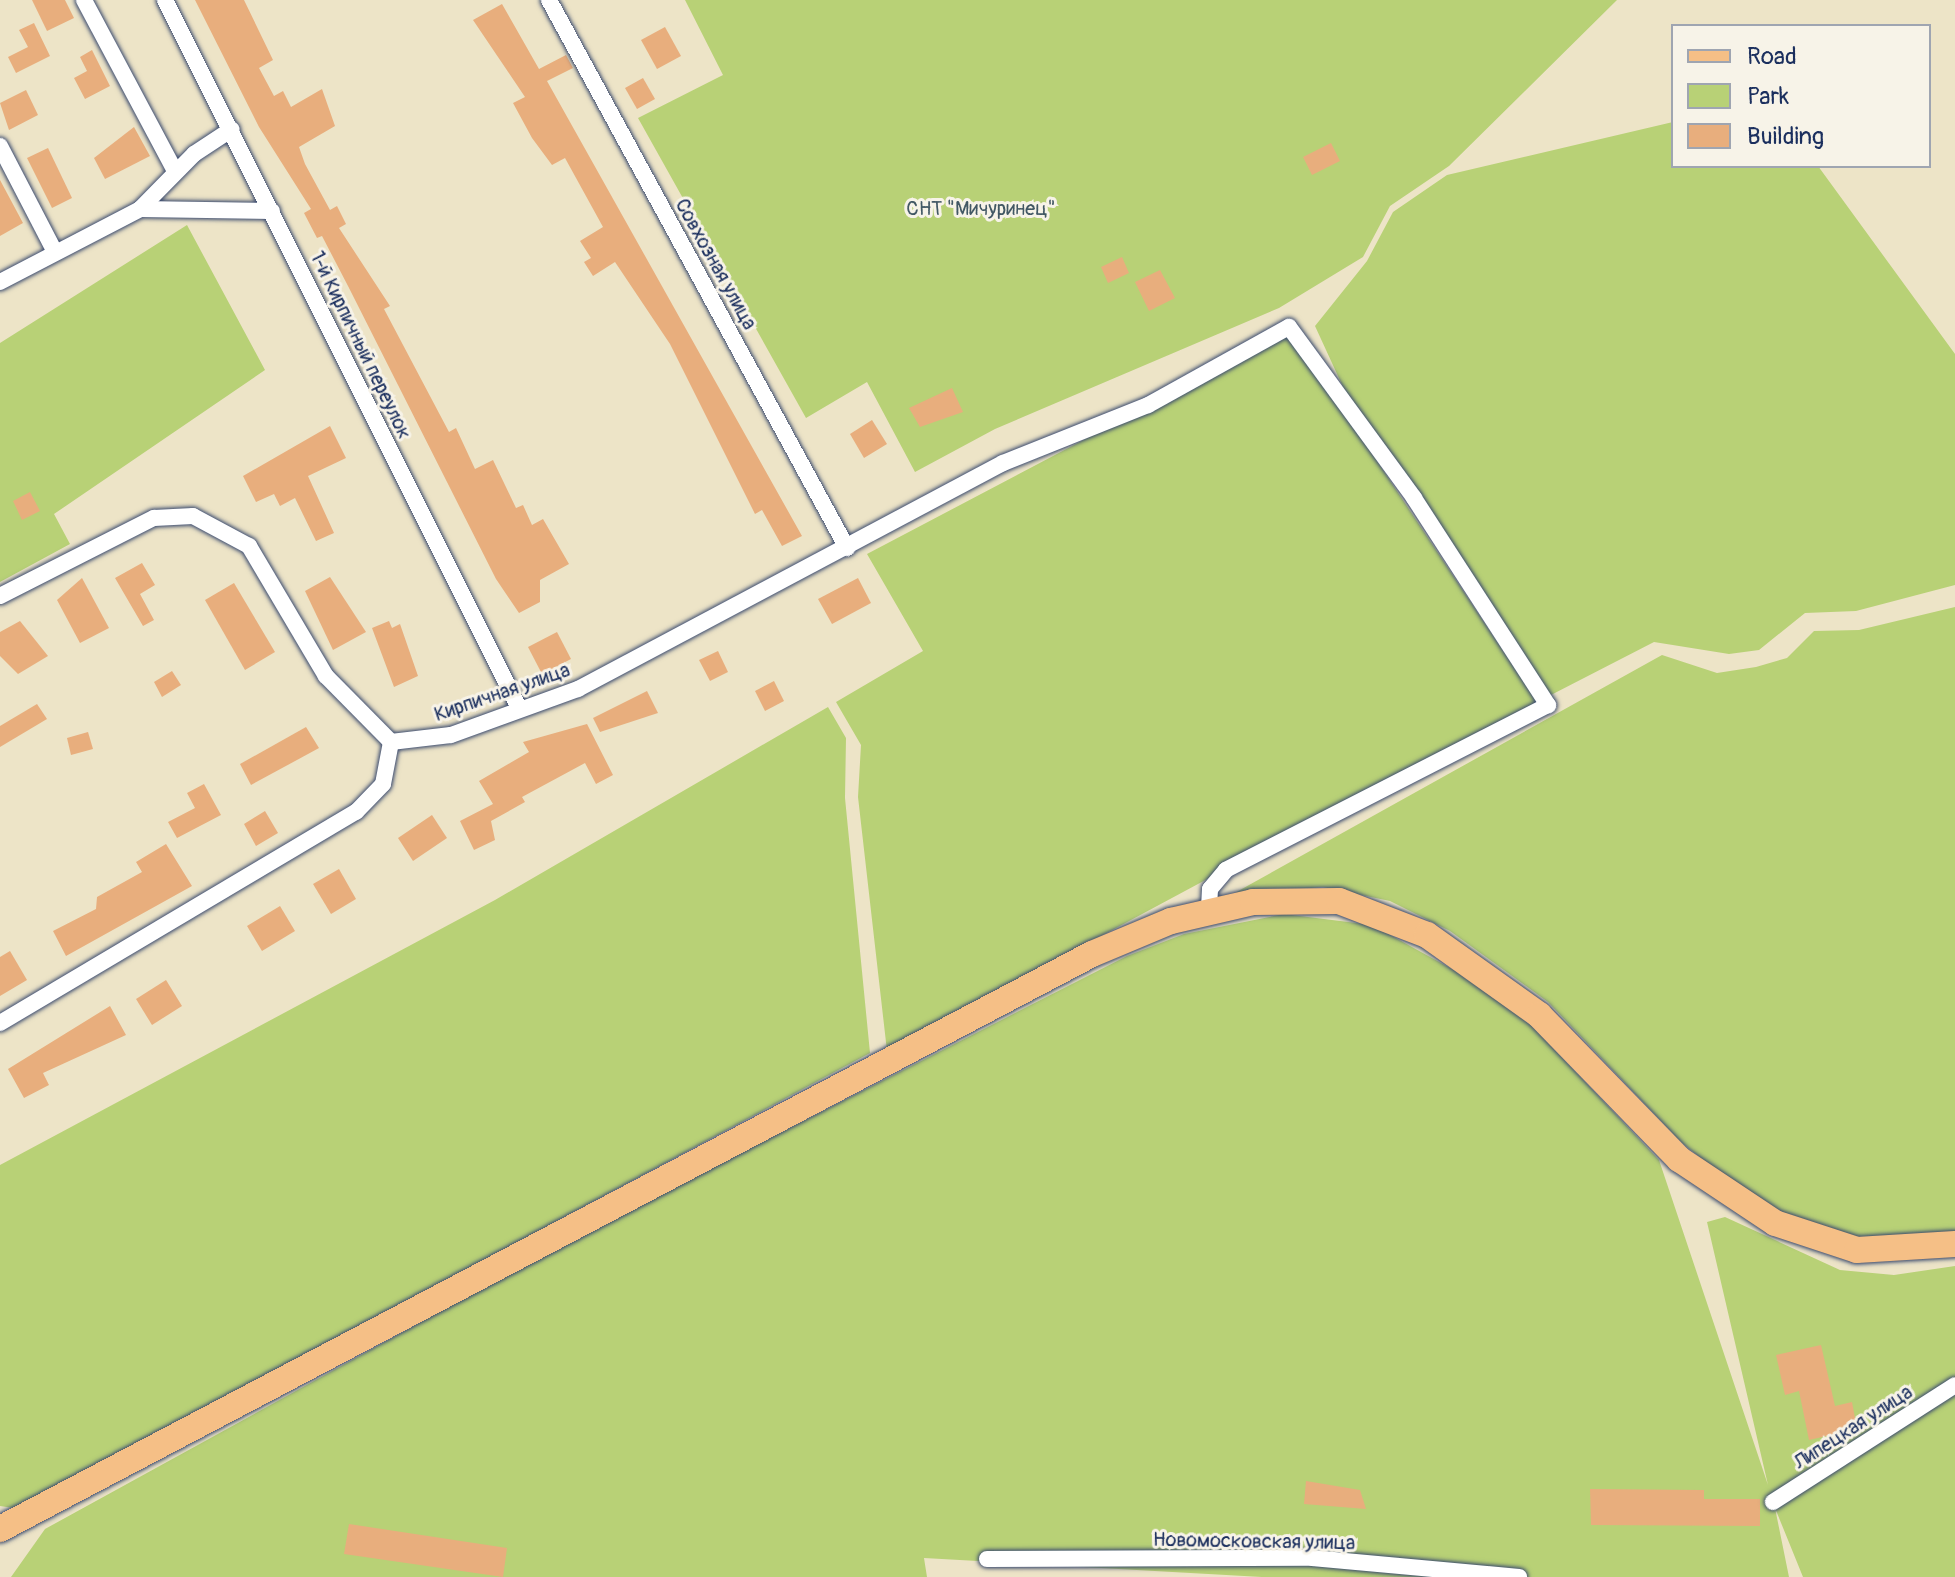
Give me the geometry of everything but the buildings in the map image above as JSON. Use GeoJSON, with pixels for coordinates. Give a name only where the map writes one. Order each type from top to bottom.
{"type":"FeatureCollection","features":[{"type":"Feature","properties":{"kind":"main road"},"geometry":{"type":"LineString","coordinates":[[0,1529],[865,1069],[1092,954],[1209,909],[1339,901],[1386,915],[1539,1015],[1679,1159],[1751,1210],[1815,1240],[1857,1250],[1955,1244]]}},
{"type":"Feature","properties":{"kind":"street"},"geometry":{"type":"LineString","coordinates":[[84,0],[175,171]]}},
{"type":"Feature","properties":{"kind":"street","name":"1-й Кирпичный переулок"},"geometry":{"type":"LineString","coordinates":[[165,0],[519,708]]}},
{"type":"Feature","properties":{"kind":"street","name":"Совхозная улица"},"geometry":{"type":"LineString","coordinates":[[549,0],[847,548]]}},
{"type":"Feature","properties":{"kind":"street"},"geometry":{"type":"LineString","coordinates":[[0,282],[140,209],[175,171],[232,129]]}},
{"type":"Feature","properties":{"kind":"street"},"geometry":{"type":"LineString","coordinates":[[0,146],[55,252]]}},
{"type":"Feature","properties":{"kind":"street"},"geometry":{"type":"LineString","coordinates":[[140,209],[272,211]]}},
{"type":"Feature","properties":{"kind":"street","name":"Кирпичная улица"},"geometry":{"type":"LineString","coordinates":[[391,742],[451,735],[578,689],[1003,463],[1148,405],[1272,331],[1294,329],[1548,705],[1226,870],[1210,889],[1209,909]]}},
{"type":"Feature","properties":{"kind":"street"},"geometry":{"type":"LineString","coordinates":[[0,596],[154,518],[193,516],[249,546],[326,676],[391,742],[383,784],[356,812],[0,1023]]}},
{"type":"Feature","properties":{"kind":"street","name":"Липецкая улица"},"geometry":{"type":"LineString","coordinates":[[1773,1502],[1955,1385]]}},
{"type":"Feature","properties":{"kind":"street","name":"Новомосковская улица"},"geometry":{"type":"LineString","coordinates":[[987,1559],[1312,1558],[1519,1577]]}},
{"type":"Feature","properties":{"kind":"green space","name":"СНТ \"Мичуринец\""},"geometry":{"type":"Polygon","coordinates":[[[685,0],[1617,0],[1449,166],[1390,206],[1363,257],[1279,308],[995,429],[915,472],[867,382],[806,418],[638,118],[723,75],[685,0]]]}},
{"type":"Feature","properties":{"kind":"green space"},"geometry":{"type":"Polygon","coordinates":[[[1671,122],[1671,168],[1819,168],[1955,354],[1955,585],[1856,611],[1805,613],[1759,650],[1729,654],[1654,642],[1549,696],[1343,387],[1315,326],[1367,261],[1393,212],[1447,175],[1671,122]]]}},
{"type":"Feature","properties":{"kind":"green space"},"geometry":{"type":"Polygon","coordinates":[[[187,225],[265,370],[54,514],[70,544],[0,582],[0,343],[187,225]]]}},
{"type":"Feature","properties":{"kind":"green space"},"geometry":{"type":"Polygon","coordinates":[[[1283,335],[1294,336],[1537,702],[887,1051],[858,797],[861,745],[836,702],[923,651],[867,554],[1283,335]]]}},
{"type":"Feature","properties":{"kind":"green space"},"geometry":{"type":"Polygon","coordinates":[[[1955,607],[1955,1234],[1850,1242],[1764,1209],[1681,1142],[1548,1002],[1450,931],[1390,901],[1323,887],[1231,895],[1662,655],[1717,673],[1756,667],[1787,658],[1814,631],[1859,630],[1955,607]]]}},
{"type":"Feature","properties":{"kind":"green space"},"geometry":{"type":"Polygon","coordinates":[[[828,707],[846,738],[845,798],[870,1053],[20,1509],[0,1506],[0,1165],[495,900],[828,707]]]}},
{"type":"Feature","properties":{"kind":"green space"},"geometry":{"type":"Polygon","coordinates":[[[1284,914],[1372,925],[1470,979],[1532,1026],[1659,1160],[1768,1485],[1707,1222],[1725,1217],[1840,1270],[1894,1275],[1955,1266],[1955,1577],[1803,1577],[1775,1508],[1789,1577],[1262,1577],[924,1558],[927,1577],[11,1577],[45,1529],[574,1238],[1127,956],[1184,934],[1284,914]]]}}]}
